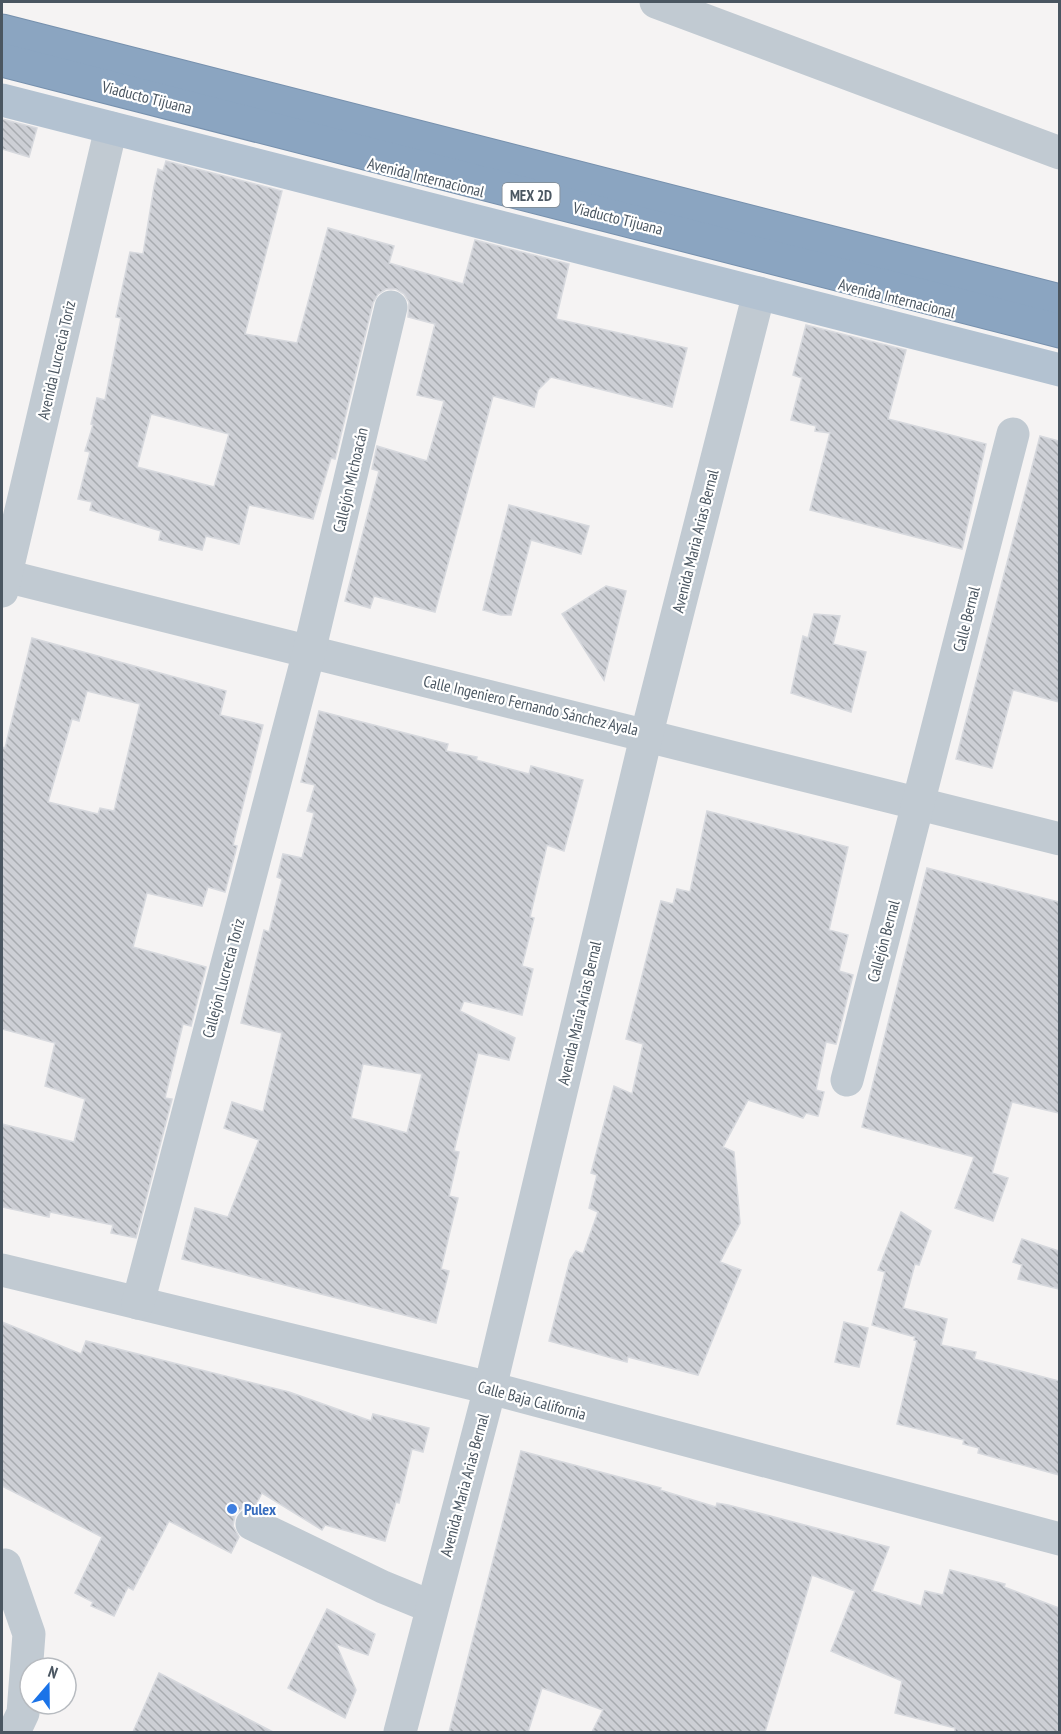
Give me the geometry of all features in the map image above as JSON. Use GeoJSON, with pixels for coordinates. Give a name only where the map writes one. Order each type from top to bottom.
{"type":"FeatureCollection","features":[{"type":"Feature","properties":{"kind":"highway"},"geometry":{"type":"LineString","coordinates":[[2,31],[1059,301]]}},
{"type":"Feature","properties":{"kind":"highway","name":"Viaducto Tijuana"},"geometry":{"type":"LineString","coordinates":[[2,48],[1059,318]]}},
{"type":"Feature","properties":{"kind":"highway","name":"Viaducto Tijuana"},"geometry":{"type":"LineString","coordinates":[[2,60],[1059,331]]}},
{"type":"Feature","properties":{"kind":"highway","name":"Avenida Internacional"},"geometry":{"type":"LineString","coordinates":[[2,69],[1059,340]]}},
{"type":"Feature","properties":{"kind":"main road","name":"Avenida Internacional"},"geometry":{"type":"LineString","coordinates":[[2,100],[1059,370]]}},
{"type":"Feature","properties":{"kind":"street"},"geometry":{"type":"LineString","coordinates":[[656,2],[1059,153]]}},
{"type":"Feature","properties":{"kind":"street","name":"Avenida Lucrecia Toriz"},"geometry":{"type":"LineString","coordinates":[[3,580],[111,128]]}},
{"type":"Feature","properties":{"kind":"street","name":"Avenida Maria Arias Bernal"},"geometry":{"type":"LineString","coordinates":[[400,1732],[489,1388],[646,733],[759,293]]}},
{"type":"Feature","properties":{"kind":"street","name":"Callejón Michoacán"},"geometry":{"type":"LineString","coordinates":[[309,652],[391,307]]}},
{"type":"Feature","properties":{"kind":"street","name":"Calle Bernal"},"geometry":{"type":"LineString","coordinates":[[920,803],[1013,434]]}},
{"type":"Feature","properties":{"kind":"street","name":"Calle Ingeniero Fernando Sánchez Ayala"},"geometry":{"type":"LineString","coordinates":[[3,580],[646,733],[1059,839]]}},
{"type":"Feature","properties":{"kind":"street","name":"Callejón Lucrecia Toriz"},"geometry":{"type":"LineString","coordinates":[[138,1303],[309,652]]}},
{"type":"Feature","properties":{"kind":"street","name":"Callejón Bernal"},"geometry":{"type":"LineString","coordinates":[[847,1080],[920,803]]}},
{"type":"Feature","properties":{"kind":"street","name":"Calle Baja California"},"geometry":{"type":"LineString","coordinates":[[2,1270],[489,1388],[1059,1539]]}},
{"type":"Feature","properties":{"kind":"street"},"geometry":{"type":"LineString","coordinates":[[252,1524],[383,1587],[432,1607]]}},
{"type":"Feature","properties":{"kind":"street"},"geometry":{"type":"LineString","coordinates":[[4,1565],[29,1634],[23,1713],[14,1732]]}},
{"type":"Feature","properties":{"kind":"building"},"geometry":{"type":"Polygon","coordinates":[[[2,119],[37,128],[29,157],[2,149],[2,119]]]}},
{"type":"Feature","properties":{"kind":"building"},"geometry":{"type":"Polygon","coordinates":[[[166,161],[282,191],[245,334],[297,343],[328,228],[394,246],[389,263],[463,284],[475,240],[569,264],[556,319],[687,348],[672,407],[551,377],[538,390],[534,407],[493,396],[435,612],[374,596],[370,608],[345,601],[379,471],[372,469],[377,446],[427,461],[444,401],[417,395],[435,324],[408,317],[409,302],[404,294],[396,289],[386,289],[378,294],[373,303],[335,459],[331,458],[313,519],[249,505],[239,544],[206,536],[202,550],[159,540],[161,531],[90,510],[92,502],[78,499],[90,452],[85,451],[93,425],[91,424],[97,398],[105,400],[121,318],[116,317],[130,252],[143,254],[158,169],[163,171],[166,161]],[[151,414],[137,467],[214,487],[229,434],[151,414]]]}},
{"type":"Feature","properties":{"kind":"building"},"geometry":{"type":"Polygon","coordinates":[[[806,325],[906,350],[888,419],[986,444],[962,549],[810,510],[830,433],[815,431],[816,426],[791,420],[802,378],[793,375],[806,325]]]}},
{"type":"Feature","properties":{"kind":"building"},"geometry":{"type":"Polygon","coordinates":[[[1040,436],[1059,441],[1059,702],[1013,690],[992,768],[956,759],[1040,436]]]}},
{"type":"Feature","properties":{"kind":"building"},"geometry":{"type":"Polygon","coordinates":[[[509,505],[589,526],[581,554],[531,540],[511,615],[501,615],[483,610],[509,505]]]}},
{"type":"Feature","properties":{"kind":"building"},"geometry":{"type":"Polygon","coordinates":[[[606,586],[626,591],[604,680],[562,614],[606,586]]]}},
{"type":"Feature","properties":{"kind":"building"},"geometry":{"type":"Polygon","coordinates":[[[814,614],[840,616],[833,644],[866,652],[851,712],[791,693],[803,636],[808,638],[814,614]]]}},
{"type":"Feature","properties":{"kind":"building"},"geometry":{"type":"Polygon","coordinates":[[[32,638],[226,691],[220,715],[263,725],[233,845],[237,846],[225,892],[208,887],[202,906],[147,893],[133,947],[206,967],[191,1026],[183,1024],[165,1098],[172,1099],[136,1238],[111,1233],[113,1225],[50,1212],[49,1217],[2,1207],[2,1124],[74,1142],[85,1099],[45,1086],[55,1043],[2,1029],[2,747],[5,748],[32,638]],[[87,691],[79,721],[72,719],[48,802],[98,814],[100,808],[114,811],[140,704],[87,691]]]}},
{"type":"Feature","properties":{"kind":"building"},"geometry":{"type":"Polygon","coordinates":[[[319,711],[448,744],[446,751],[477,757],[476,760],[529,774],[531,766],[583,780],[564,851],[547,845],[530,917],[534,918],[522,966],[533,969],[522,1015],[464,1001],[460,1011],[515,1038],[509,1060],[478,1053],[454,1151],[459,1152],[449,1196],[458,1198],[441,1269],[449,1271],[436,1323],[182,1259],[195,1208],[228,1217],[259,1140],[224,1128],[232,1102],[263,1112],[282,1033],[241,1023],[264,930],[269,932],[282,879],[277,877],[283,854],[302,858],[314,813],[307,811],[315,785],[301,782],[319,711]],[[363,1064],[351,1118],[407,1133],[422,1074],[363,1064]]]}},
{"type":"Feature","properties":{"kind":"building"},"geometry":{"type":"Polygon","coordinates":[[[707,811],[848,847],[829,930],[848,935],[839,971],[853,975],[836,1044],[826,1042],[816,1090],[824,1092],[818,1116],[806,1113],[803,1118],[748,1100],[723,1147],[734,1152],[740,1223],[720,1262],[741,1270],[698,1375],[628,1357],[627,1362],[549,1341],[570,1260],[576,1251],[583,1254],[598,1212],[589,1208],[597,1175],[591,1173],[614,1086],[632,1094],[643,1044],[626,1039],[661,901],[673,904],[677,889],[690,892],[707,811]]]}},
{"type":"Feature","properties":{"kind":"building"},"geometry":{"type":"Polygon","coordinates":[[[927,868],[1059,902],[1059,1113],[1012,1102],[992,1173],[1008,1178],[993,1221],[955,1208],[974,1157],[862,1127],[927,868]]]}},
{"type":"Feature","properties":{"kind":"building"},"geometry":{"type":"Polygon","coordinates":[[[901,1212],[931,1231],[919,1265],[915,1264],[903,1308],[947,1319],[941,1345],[976,1352],[974,1359],[1059,1381],[1059,1475],[978,1453],[979,1448],[963,1444],[964,1440],[897,1424],[917,1341],[914,1340],[915,1337],[872,1325],[885,1272],[878,1270],[901,1212]]]}},
{"type":"Feature","properties":{"kind":"building"},"geometry":{"type":"Polygon","coordinates":[[[1022,1239],[1059,1251],[1059,1289],[1018,1279],[1022,1265],[1013,1262],[1022,1239]]]}},
{"type":"Feature","properties":{"kind":"building"},"geometry":{"type":"Polygon","coordinates":[[[2,1322],[81,1354],[86,1341],[289,1392],[371,1421],[373,1414],[429,1428],[423,1452],[412,1449],[399,1503],[396,1502],[385,1541],[325,1525],[322,1530],[262,1493],[255,1506],[242,1508],[235,1515],[233,1526],[239,1537],[231,1553],[169,1521],[133,1590],[128,1587],[114,1616],[91,1606],[93,1602],[75,1593],[102,1537],[2,1486],[2,1322]]]}},
{"type":"Feature","properties":{"kind":"building"},"geometry":{"type":"Polygon","coordinates":[[[844,1322],[868,1328],[859,1367],[835,1362],[844,1322]]]}},
{"type":"Feature","properties":{"kind":"building"},"geometry":{"type":"Polygon","coordinates":[[[521,1451],[661,1488],[660,1490],[716,1507],[717,1503],[728,1505],[889,1547],[872,1591],[921,1606],[925,1591],[943,1595],[950,1570],[1005,1584],[1004,1587],[1059,1608],[1059,1732],[955,1732],[955,1728],[895,1713],[902,1681],[831,1651],[855,1591],[812,1575],[765,1732],[592,1732],[603,1710],[542,1688],[528,1732],[449,1732],[521,1451]]]}},
{"type":"Feature","properties":{"kind":"building"},"geometry":{"type":"Polygon","coordinates":[[[327,1609],[375,1634],[368,1655],[336,1644],[356,1690],[345,1718],[288,1688],[327,1609]]]}},
{"type":"Feature","properties":{"kind":"building"},"geometry":{"type":"Polygon","coordinates":[[[159,1673],[273,1732],[133,1732],[159,1673]]]}},
{"type":"Feature","properties":{"kind":"place","name":"Pulex"},"geometry":{"type":"Point","coordinates":[232,1509]}}]}
